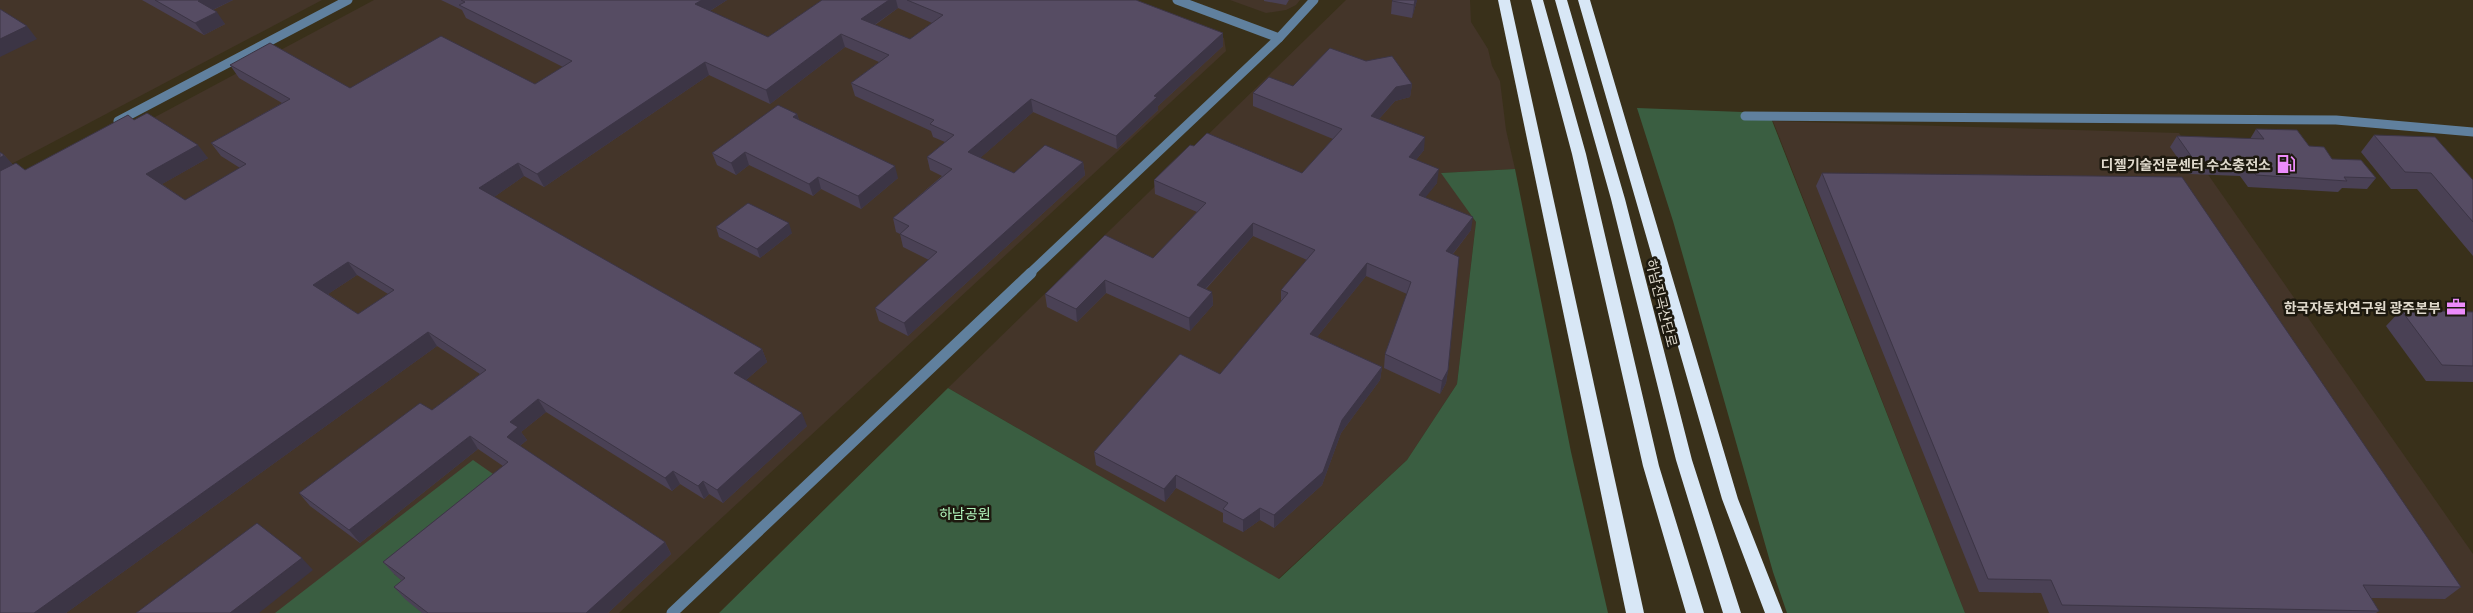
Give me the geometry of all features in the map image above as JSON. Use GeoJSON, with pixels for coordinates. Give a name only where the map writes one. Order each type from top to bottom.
{"type":"FeatureCollection","features":[{"type":"Feature","properties":{"kind":"highway"},"geometry":{"type":"LineString","coordinates":[[1504,0],[1636,613]]}},
{"type":"Feature","properties":{"kind":"highway"},"geometry":{"type":"LineString","coordinates":[[1537,0],[1579,154],[1651,466],[1695,613]]}},
{"type":"Feature","properties":{"kind":"highway","name":"하남진곡산단로"},"geometry":{"type":"LineString","coordinates":[[1561,0],[1620,208],[1684,460],[1732,613]]}},
{"type":"Feature","properties":{"kind":"highway"},"geometry":{"type":"LineString","coordinates":[[1584,0],[1730,499],[1774,613]]}},
{"type":"Feature","properties":{"kind":"street"},"geometry":{"type":"LineString","coordinates":[[113,124],[348,0]]}},
{"type":"Feature","properties":{"kind":"street"},"geometry":{"type":"LineString","coordinates":[[1177,0],[1279,38]]}},
{"type":"Feature","properties":{"kind":"street"},"geometry":{"type":"LineString","coordinates":[[672,613],[1279,38],[1314,0]]}},
{"type":"Feature","properties":{"kind":"street"},"geometry":{"type":"LineString","coordinates":[[1745,116],[2336,120],[2473,132]]}},
{"type":"Feature","properties":{"kind":"shaded area"},"geometry":{"type":"Polygon","coordinates":[[[0,0],[322,0],[0,170],[0,0]]]}},
{"type":"Feature","properties":{"kind":"shaded area"},"geometry":{"type":"Polygon","coordinates":[[[374,0],[1128,0],[1224,38],[1226,51],[619,613],[0,613],[0,200],[374,0]]]}},
{"type":"Feature","properties":{"kind":"shaded area"},"geometry":{"type":"Polygon","coordinates":[[[1230,0],[1300,0],[1296,5],[1286,10],[1266,13],[1230,0]]]}},
{"type":"Feature","properties":{"kind":"shaded area"},"geometry":{"type":"Polygon","coordinates":[[[1346,0],[1470,0],[1471,22],[1488,49],[1492,66],[1500,81],[1506,130],[1515,169],[1442,173],[1476,222],[1457,384],[1407,460],[1278,579],[948,388],[1346,0]]]}},
{"type":"Feature","properties":{"kind":"shaded area"},"geometry":{"type":"Polygon","coordinates":[[[1773,121],[2179,133],[2473,554],[2473,613],[1965,613],[1773,121]]]}},
{"type":"Feature","properties":{"kind":"green space"},"geometry":{"type":"Polygon","coordinates":[[[1637,108],[1769,113],[1965,613],[1787,613],[1773,572],[1673,221],[1637,108]]]}},
{"type":"Feature","properties":{"kind":"green space","name":"하남공원"},"geometry":{"type":"Polygon","coordinates":[[[1515,169],[1571,452],[1608,613],[719,613],[948,388],[1279,579],[1407,460],[1457,384],[1476,222],[1441,173],[1515,169]]]}},
{"type":"Feature","properties":{"kind":"green space"},"geometry":{"type":"Polygon","coordinates":[[[473,460],[506,483],[394,574],[415,591],[422,613],[275,613],[473,460]]]}},
{"type":"Feature","properties":{"kind":"building"},"geometry":{"type":"Polygon","coordinates":[[[155,0],[201,0],[198,1],[217,12],[195,23],[155,0]]]}},
{"type":"Feature","properties":{"kind":"building"},"geometry":{"type":"Polygon","coordinates":[[[461,0],[702,0],[695,4],[768,37],[822,0],[889,0],[861,19],[910,39],[943,15],[907,0],[1136,0],[1223,33],[1154,96],[1157,97],[1116,136],[1031,99],[968,152],[1014,173],[1045,145],[1083,162],[904,323],[875,308],[937,252],[900,234],[909,226],[893,218],[952,169],[927,157],[954,135],[930,124],[934,120],[851,83],[889,55],[841,34],[766,90],[705,62],[537,174],[518,163],[479,188],[762,349],[734,373],[802,413],[717,490],[703,481],[698,486],[673,471],[665,478],[538,399],[510,422],[518,427],[507,437],[665,542],[586,613],[428,613],[394,587],[405,578],[383,562],[508,462],[470,436],[349,530],[299,493],[420,403],[432,410],[486,370],[428,332],[34,613],[0,613],[0,171],[16,163],[25,170],[128,115],[134,120],[147,113],[198,145],[146,174],[185,200],[246,164],[211,143],[290,99],[230,65],[270,43],[350,88],[441,36],[535,84],[572,61],[459,5],[465,2],[461,0]],[[348,262],[313,285],[358,314],[394,290],[348,262]]]}},
{"type":"Feature","properties":{"kind":"building"},"geometry":{"type":"Polygon","coordinates":[[[1393,0],[1415,0],[1414,5],[1393,0]]]}},
{"type":"Feature","properties":{"kind":"building"},"geometry":{"type":"Polygon","coordinates":[[[0,9],[27,26],[0,39],[0,9]]]}},
{"type":"Feature","properties":{"kind":"building"},"geometry":{"type":"Polygon","coordinates":[[[1330,48],[1366,61],[1392,56],[1412,84],[1396,87],[1371,116],[1425,137],[1409,157],[1439,169],[1419,195],[1473,217],[1446,251],[1459,257],[1448,370],[1442,381],[1385,354],[1411,282],[1367,263],[1310,334],[1382,367],[1342,420],[1323,472],[1274,515],[1260,508],[1243,520],[1223,509],[1228,503],[1176,475],[1164,489],[1094,452],[1180,354],[1220,374],[1288,293],[1281,290],[1315,250],[1253,223],[1197,285],[1212,292],[1189,318],[1105,280],[1076,309],[1045,294],[1105,235],[1153,258],[1206,203],[1154,180],[1190,145],[1194,146],[1207,133],[1302,173],[1342,129],[1253,93],[1269,77],[1293,86],[1330,48]]]}},
{"type":"Feature","properties":{"kind":"building"},"geometry":{"type":"Polygon","coordinates":[[[778,105],[797,114],[793,117],[895,166],[858,196],[818,177],[809,184],[745,152],[731,163],[712,153],[778,105]]]}},
{"type":"Feature","properties":{"kind":"building"},"geometry":{"type":"Polygon","coordinates":[[[2256,129],[2297,130],[2309,146],[2324,147],[2332,159],[2361,160],[2376,178],[2344,177],[2347,181],[2256,175],[2248,164],[2196,163],[2177,136],[2264,139],[2256,129]]]}},
{"type":"Feature","properties":{"kind":"building"},"geometry":{"type":"Polygon","coordinates":[[[2374,135],[2435,137],[2473,180],[2473,222],[2431,173],[2405,172],[2374,135]]]}},
{"type":"Feature","properties":{"kind":"building"},"geometry":{"type":"Polygon","coordinates":[[[1822,173],[2182,177],[2461,587],[2363,585],[2379,611],[2062,605],[2051,580],[1988,579],[1822,173]]]}},
{"type":"Feature","properties":{"kind":"building"},"geometry":{"type":"Polygon","coordinates":[[[748,203],[789,223],[757,249],[716,227],[748,203]]]}},
{"type":"Feature","properties":{"kind":"building"},"geometry":{"type":"Polygon","coordinates":[[[2401,310],[2473,312],[2473,366],[2442,365],[2401,310]]]}},
{"type":"Feature","properties":{"kind":"building"},"geometry":{"type":"Polygon","coordinates":[[[257,523],[302,558],[230,613],[136,613],[257,523]]]}},
{"type":"Feature","properties":{"kind":"place","name":"디젤기술전문센터 수소충전소"},"geometry":{"type":"Point","coordinates":[2286,164]}},
{"type":"Feature","properties":{"kind":"place","name":"한국자동차연구원 광주본부"},"geometry":{"type":"Point","coordinates":[2456,307]}}]}
